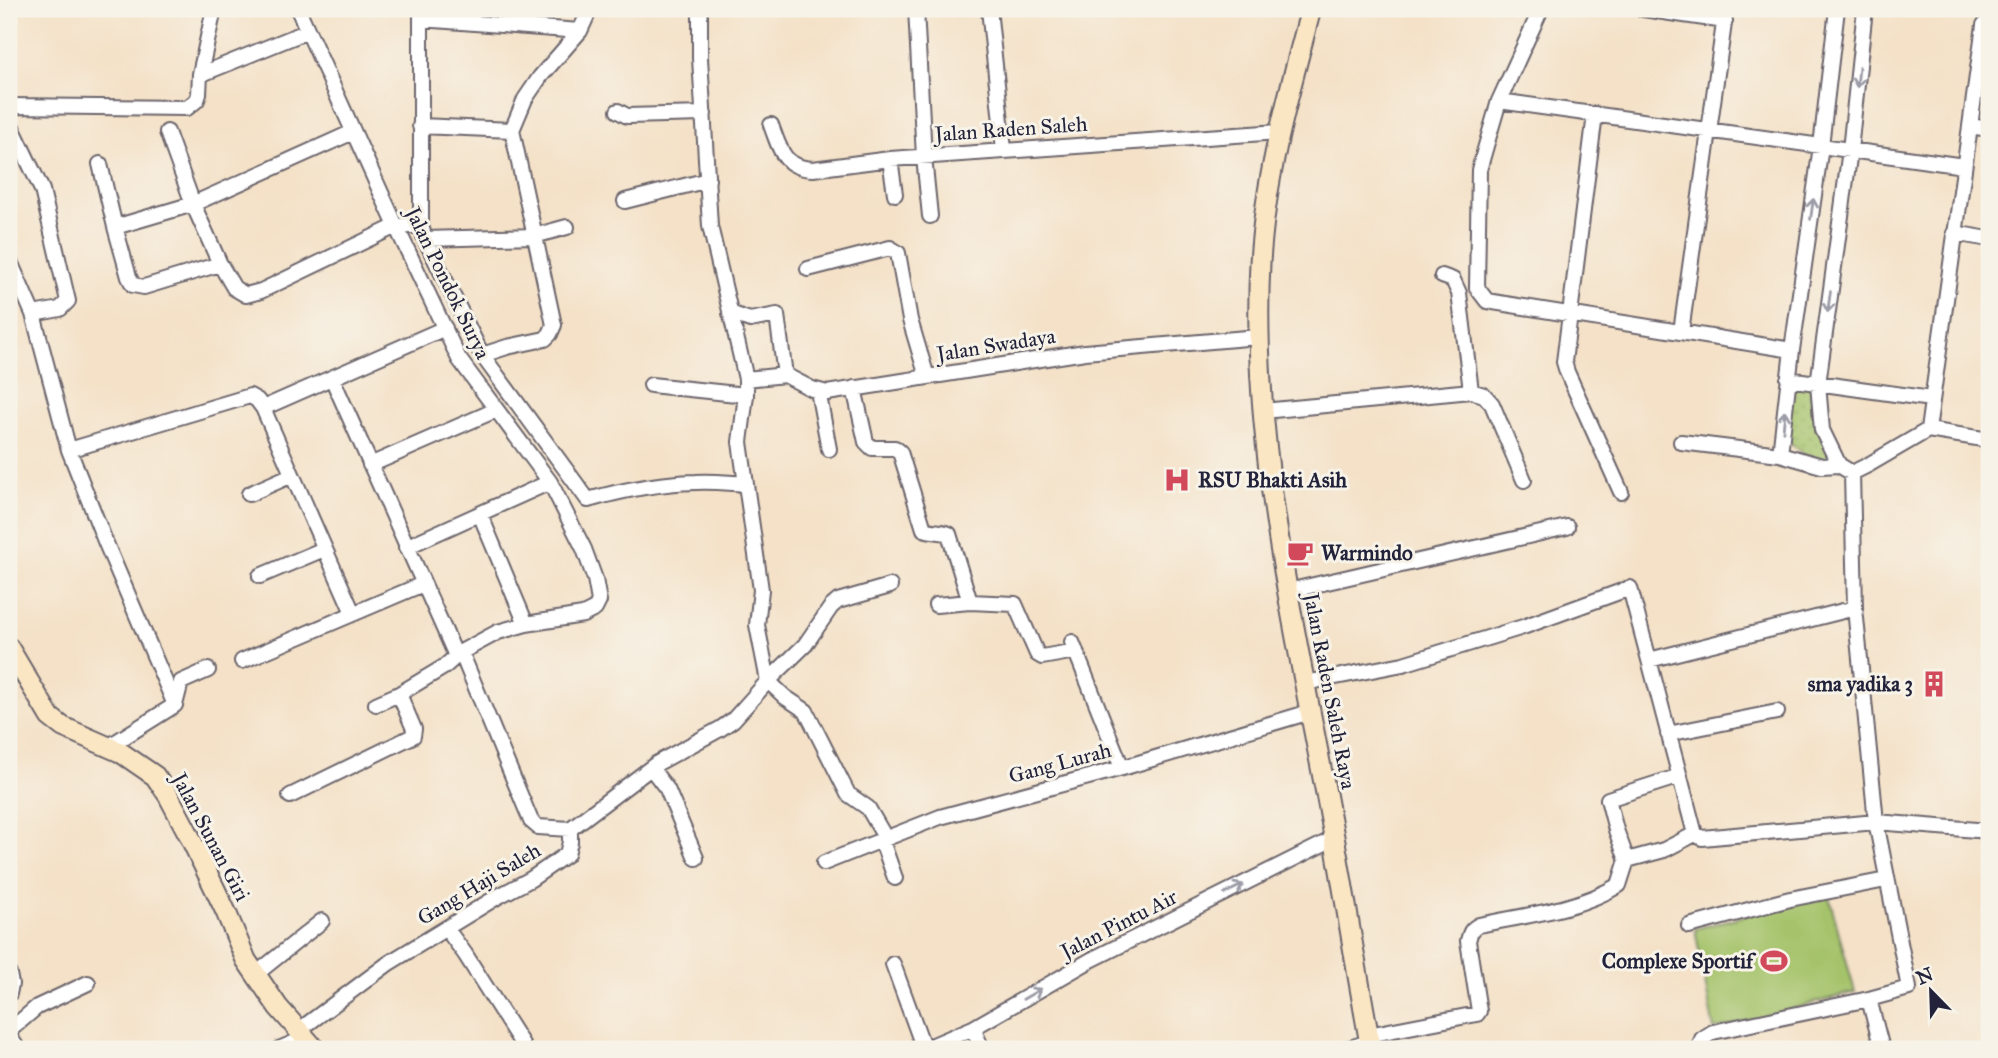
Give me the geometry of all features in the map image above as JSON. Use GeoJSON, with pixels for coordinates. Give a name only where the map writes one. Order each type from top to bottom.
{"type":"FeatureCollection","features":[{"type":"Feature","properties":{"kind":"main road","name":"Jalan Raden Saleh Raya"},"geometry":{"type":"LineString","coordinates":[[1311,9],[1279,132],[1266,202],[1260,262],[1258,337],[1273,500],[1335,838],[1369,1042]]}},
{"type":"Feature","properties":{"kind":"main road","name":"Jalan Sunan Giri"},"geometry":{"type":"LineString","coordinates":[[11,654],[50,717],[63,727],[120,752],[155,776],[168,795],[226,912],[246,960],[278,1007],[306,1039]]}},
{"type":"Feature","properties":{"kind":"street"},"geometry":{"type":"LineString","coordinates":[[9,106],[187,108],[197,100],[199,94],[200,74],[214,9]]}},
{"type":"Feature","properties":{"kind":"street","name":"Jalan Pondok Surya"},"geometry":{"type":"LineString","coordinates":[[298,9],[459,359],[550,482],[584,549],[595,579],[599,601],[596,610],[583,615],[526,624]]}},
{"type":"Feature","properties":{"kind":"street"},"geometry":{"type":"LineString","coordinates":[[482,355],[507,346],[545,339],[554,325],[512,130],[525,99],[540,77],[580,31],[590,9]]}},
{"type":"Feature","properties":{"kind":"street"},"geometry":{"type":"LineString","coordinates":[[700,9],[700,58],[710,226],[746,379],[740,442],[761,590],[757,625],[768,681],[806,711],[848,794],[868,808],[884,840],[895,878]]}},
{"type":"Feature","properties":{"kind":"street"},"geometry":{"type":"LineString","coordinates":[[916,9],[930,216]]}},
{"type":"Feature","properties":{"kind":"street"},"geometry":{"type":"LineString","coordinates":[[989,9],[1004,150]]}},
{"type":"Feature","properties":{"kind":"street"},"geometry":{"type":"LineString","coordinates":[[1541,9],[1499,101],[1479,170],[1477,288],[1487,300],[1792,350]]}},
{"type":"Feature","properties":{"kind":"street"},"geometry":{"type":"LineString","coordinates":[[1643,9],[1726,15],[1681,332]]}},
{"type":"Feature","properties":{"kind":"street"},"geometry":{"type":"LineString","coordinates":[[1780,454],[1837,9]]}},
{"type":"Feature","properties":{"kind":"street"},"geometry":{"type":"LineString","coordinates":[[1839,465],[1822,430],[1818,384],[1850,150],[1865,9]]}},
{"type":"Feature","properties":{"kind":"street"},"geometry":{"type":"LineString","coordinates":[[580,31],[421,14],[423,232],[482,355],[588,500],[649,486],[696,481],[746,484]]}},
{"type":"Feature","properties":{"kind":"street"},"geometry":{"type":"LineString","coordinates":[[1927,430],[1984,24],[1989,20]]}},
{"type":"Feature","properties":{"kind":"street"},"geometry":{"type":"LineString","coordinates":[[202,74],[308,31]]}},
{"type":"Feature","properties":{"kind":"street"},"geometry":{"type":"LineString","coordinates":[[1499,101],[1964,166]]}},
{"type":"Feature","properties":{"kind":"street"},"geometry":{"type":"LineString","coordinates":[[618,111],[627,116],[704,114]]}},
{"type":"Feature","properties":{"kind":"street"},"geometry":{"type":"LineString","coordinates":[[1595,114],[1564,362],[1621,492]]}},
{"type":"Feature","properties":{"kind":"street"},"geometry":{"type":"LineString","coordinates":[[9,121],[43,190],[68,301],[60,309],[33,314]]}},
{"type":"Feature","properties":{"kind":"street","name":"Jalan Raden Saleh"},"geometry":{"type":"LineString","coordinates":[[771,125],[783,155],[801,169],[1004,150],[1279,132]]}},
{"type":"Feature","properties":{"kind":"street"},"geometry":{"type":"LineString","coordinates":[[1969,126],[1989,129]]}},
{"type":"Feature","properties":{"kind":"street"},"geometry":{"type":"LineString","coordinates":[[420,127],[512,130]]}},
{"type":"Feature","properties":{"kind":"street"},"geometry":{"type":"LineString","coordinates":[[167,132],[193,204],[220,264],[234,288],[246,295],[261,291],[396,226],[423,232],[534,236],[566,227]]}},
{"type":"Feature","properties":{"kind":"street"},"geometry":{"type":"LineString","coordinates":[[115,227],[193,204],[354,132]]}},
{"type":"Feature","properties":{"kind":"street"},"geometry":{"type":"LineString","coordinates":[[890,159],[895,194]]}},
{"type":"Feature","properties":{"kind":"street"},"geometry":{"type":"LineString","coordinates":[[100,164],[115,227],[133,285],[144,287],[220,264]]}},
{"type":"Feature","properties":{"kind":"street"},"geometry":{"type":"LineString","coordinates":[[625,201],[708,180]]}},
{"type":"Feature","properties":{"kind":"street"},"geometry":{"type":"LineString","coordinates":[[1955,233],[1989,239]]}},
{"type":"Feature","properties":{"kind":"street"},"geometry":{"type":"LineString","coordinates":[[807,269],[894,249],[898,253],[909,320],[927,377]]}},
{"type":"Feature","properties":{"kind":"street"},"geometry":{"type":"LineString","coordinates":[[9,259],[33,314],[69,450],[175,705]]}},
{"type":"Feature","properties":{"kind":"street"},"geometry":{"type":"LineString","coordinates":[[1442,276],[1453,280],[1459,293],[1471,391]]}},
{"type":"Feature","properties":{"kind":"street"},"geometry":{"type":"LineString","coordinates":[[730,313],[750,320],[777,315],[785,375]]}},
{"type":"Feature","properties":{"kind":"street"},"geometry":{"type":"LineString","coordinates":[[263,408],[445,328]]}},
{"type":"Feature","properties":{"kind":"street","name":"Jalan Swadaya"},"geometry":{"type":"LineString","coordinates":[[818,391],[827,393],[1085,352],[1258,337]]}},
{"type":"Feature","properties":{"kind":"street"},"geometry":{"type":"LineString","coordinates":[[746,379],[785,375],[818,391],[829,449]]}},
{"type":"Feature","properties":{"kind":"street"},"geometry":{"type":"LineString","coordinates":[[332,378],[423,584],[459,654],[531,821],[538,827],[570,829],[651,768],[720,729],[733,720],[805,645],[838,601],[890,586]]}},
{"type":"Feature","properties":{"kind":"street"},"geometry":{"type":"LineString","coordinates":[[1788,379],[1931,399]]}},
{"type":"Feature","properties":{"kind":"street"},"geometry":{"type":"LineString","coordinates":[[651,385],[746,395]]}},
{"type":"Feature","properties":{"kind":"street"},"geometry":{"type":"LineString","coordinates":[[854,388],[866,442],[872,448],[895,449],[900,452],[924,529],[949,534],[970,603]]}},
{"type":"Feature","properties":{"kind":"street"},"geometry":{"type":"LineString","coordinates":[[1263,411],[1471,391],[1484,395],[1492,404],[1524,480]]}},
{"type":"Feature","properties":{"kind":"street"},"geometry":{"type":"LineString","coordinates":[[69,450],[250,396],[257,400],[263,408],[353,613]]}},
{"type":"Feature","properties":{"kind":"street"},"geometry":{"type":"LineString","coordinates":[[370,465],[496,410]]}},
{"type":"Feature","properties":{"kind":"street"},"geometry":{"type":"LineString","coordinates":[[1853,473],[1927,430],[1989,440]]}},
{"type":"Feature","properties":{"kind":"street"},"geometry":{"type":"LineString","coordinates":[[1681,442],[1780,454],[1822,466],[1839,465],[1853,473]]}},
{"type":"Feature","properties":{"kind":"street"},"geometry":{"type":"LineString","coordinates":[[1699,1049],[1702,1039],[1713,1032],[1909,988],[1876,822],[1855,608],[1853,473]]}},
{"type":"Feature","properties":{"kind":"street"},"geometry":{"type":"LineString","coordinates":[[250,494],[292,475]]}},
{"type":"Feature","properties":{"kind":"street"},"geometry":{"type":"LineString","coordinates":[[406,547],[550,482]]}},
{"type":"Feature","properties":{"kind":"street"},"geometry":{"type":"LineString","coordinates":[[376,704],[399,694],[498,632],[526,624],[480,514]]}},
{"type":"Feature","properties":{"kind":"street"},"geometry":{"type":"LineString","coordinates":[[1288,591],[1567,527]]}},
{"type":"Feature","properties":{"kind":"street"},"geometry":{"type":"LineString","coordinates":[[260,576],[324,549]]}},
{"type":"Feature","properties":{"kind":"street"},"geometry":{"type":"LineString","coordinates":[[242,661],[423,584]]}},
{"type":"Feature","properties":{"kind":"street"},"geometry":{"type":"LineString","coordinates":[[1305,683],[1403,664],[1523,627],[1630,588],[1695,834],[1702,838],[1876,822],[1989,831]]}},
{"type":"Feature","properties":{"kind":"street"},"geometry":{"type":"LineString","coordinates":[[936,605],[1015,604],[1037,654],[1041,657],[1074,646],[1122,768]]}},
{"type":"Feature","properties":{"kind":"street"},"geometry":{"type":"LineString","coordinates":[[1649,660],[1855,608]]}},
{"type":"Feature","properties":{"kind":"street"},"geometry":{"type":"LineString","coordinates":[[108,747],[175,705],[181,682],[208,670]]}},
{"type":"Feature","properties":{"kind":"street"},"geometry":{"type":"LineString","coordinates":[[290,796],[413,736],[414,729],[399,694]]}},
{"type":"Feature","properties":{"kind":"street","name":"Gang Lurah"},"geometry":{"type":"LineString","coordinates":[[824,863],[940,817],[1122,768],[1310,712]]}},
{"type":"Feature","properties":{"kind":"street"},"geometry":{"type":"LineString","coordinates":[[1668,734],[1777,712]]}},
{"type":"Feature","properties":{"kind":"street"},"geometry":{"type":"LineString","coordinates":[[651,768],[667,789],[696,858]]}},
{"type":"Feature","properties":{"kind":"street"},"geometry":{"type":"LineString","coordinates":[[1346,1049],[1437,1022],[1474,1015],[1479,1011],[1468,941],[1471,930],[1479,925],[1593,898],[1619,885],[1627,859],[1608,799],[1680,776]]}},
{"type":"Feature","properties":{"kind":"street","name":"Gang Haji Saleh"},"geometry":{"type":"LineString","coordinates":[[279,1049],[306,1039],[389,963],[531,879],[567,854],[570,829]]}},
{"type":"Feature","properties":{"kind":"street"},"geometry":{"type":"LineString","coordinates":[[1627,859],[1664,850],[1695,834]]}},
{"type":"Feature","properties":{"kind":"street","name":"Jalan Pintu Air"},"geometry":{"type":"LineString","coordinates":[[924,1049],[973,1028],[1091,960],[1335,838]]}},
{"type":"Feature","properties":{"kind":"street"},"geometry":{"type":"LineString","coordinates":[[1689,926],[1790,899],[1881,881]]}},
{"type":"Feature","properties":{"kind":"street"},"geometry":{"type":"LineString","coordinates":[[256,974],[323,920]]}},
{"type":"Feature","properties":{"kind":"street"},"geometry":{"type":"LineString","coordinates":[[446,928],[522,1044]]}},
{"type":"Feature","properties":{"kind":"street"},"geometry":{"type":"LineString","coordinates":[[893,964],[924,1049]]}},
{"type":"Feature","properties":{"kind":"street"},"geometry":{"type":"LineString","coordinates":[[9,974],[9,994]]}},
{"type":"Feature","properties":{"kind":"street"},"geometry":{"type":"LineString","coordinates":[[18,1049],[9,1033],[44,1003],[88,983]]}},
{"type":"Feature","properties":{"kind":"street"},"geometry":{"type":"LineString","coordinates":[[1869,999],[1882,1049]]}},
{"type":"Feature","properties":{"kind":"street"},"geometry":{"type":"LineString","coordinates":[[973,1028],[982,1049]]}},
{"type":"Feature","properties":{"kind":"green space"},"geometry":{"type":"Polygon","coordinates":[[[1790,382],[1817,385],[1833,459],[1807,457],[1784,438],[1790,382]]]}},
{"type":"Feature","properties":{"kind":"green space","name":"Complexe Sportif"},"geometry":{"type":"Polygon","coordinates":[[[1828,893],[1855,992],[1714,1030],[1695,929],[1828,893]]]}},
{"type":"Feature","properties":{"kind":"place","name":"RSU Bhakti Asih"},"geometry":{"type":"Point","coordinates":[1177,480]}},
{"type":"Feature","properties":{"kind":"place","name":"Warmindo"},"geometry":{"type":"Point","coordinates":[1300,553]}},
{"type":"Feature","properties":{"kind":"place","name":"sma yadika 3"},"geometry":{"type":"Point","coordinates":[1934,684]}},
{"type":"Feature","properties":{"kind":"place","name":"Complexe Sportif"},"geometry":{"type":"Point","coordinates":[1774,961]}}]}
